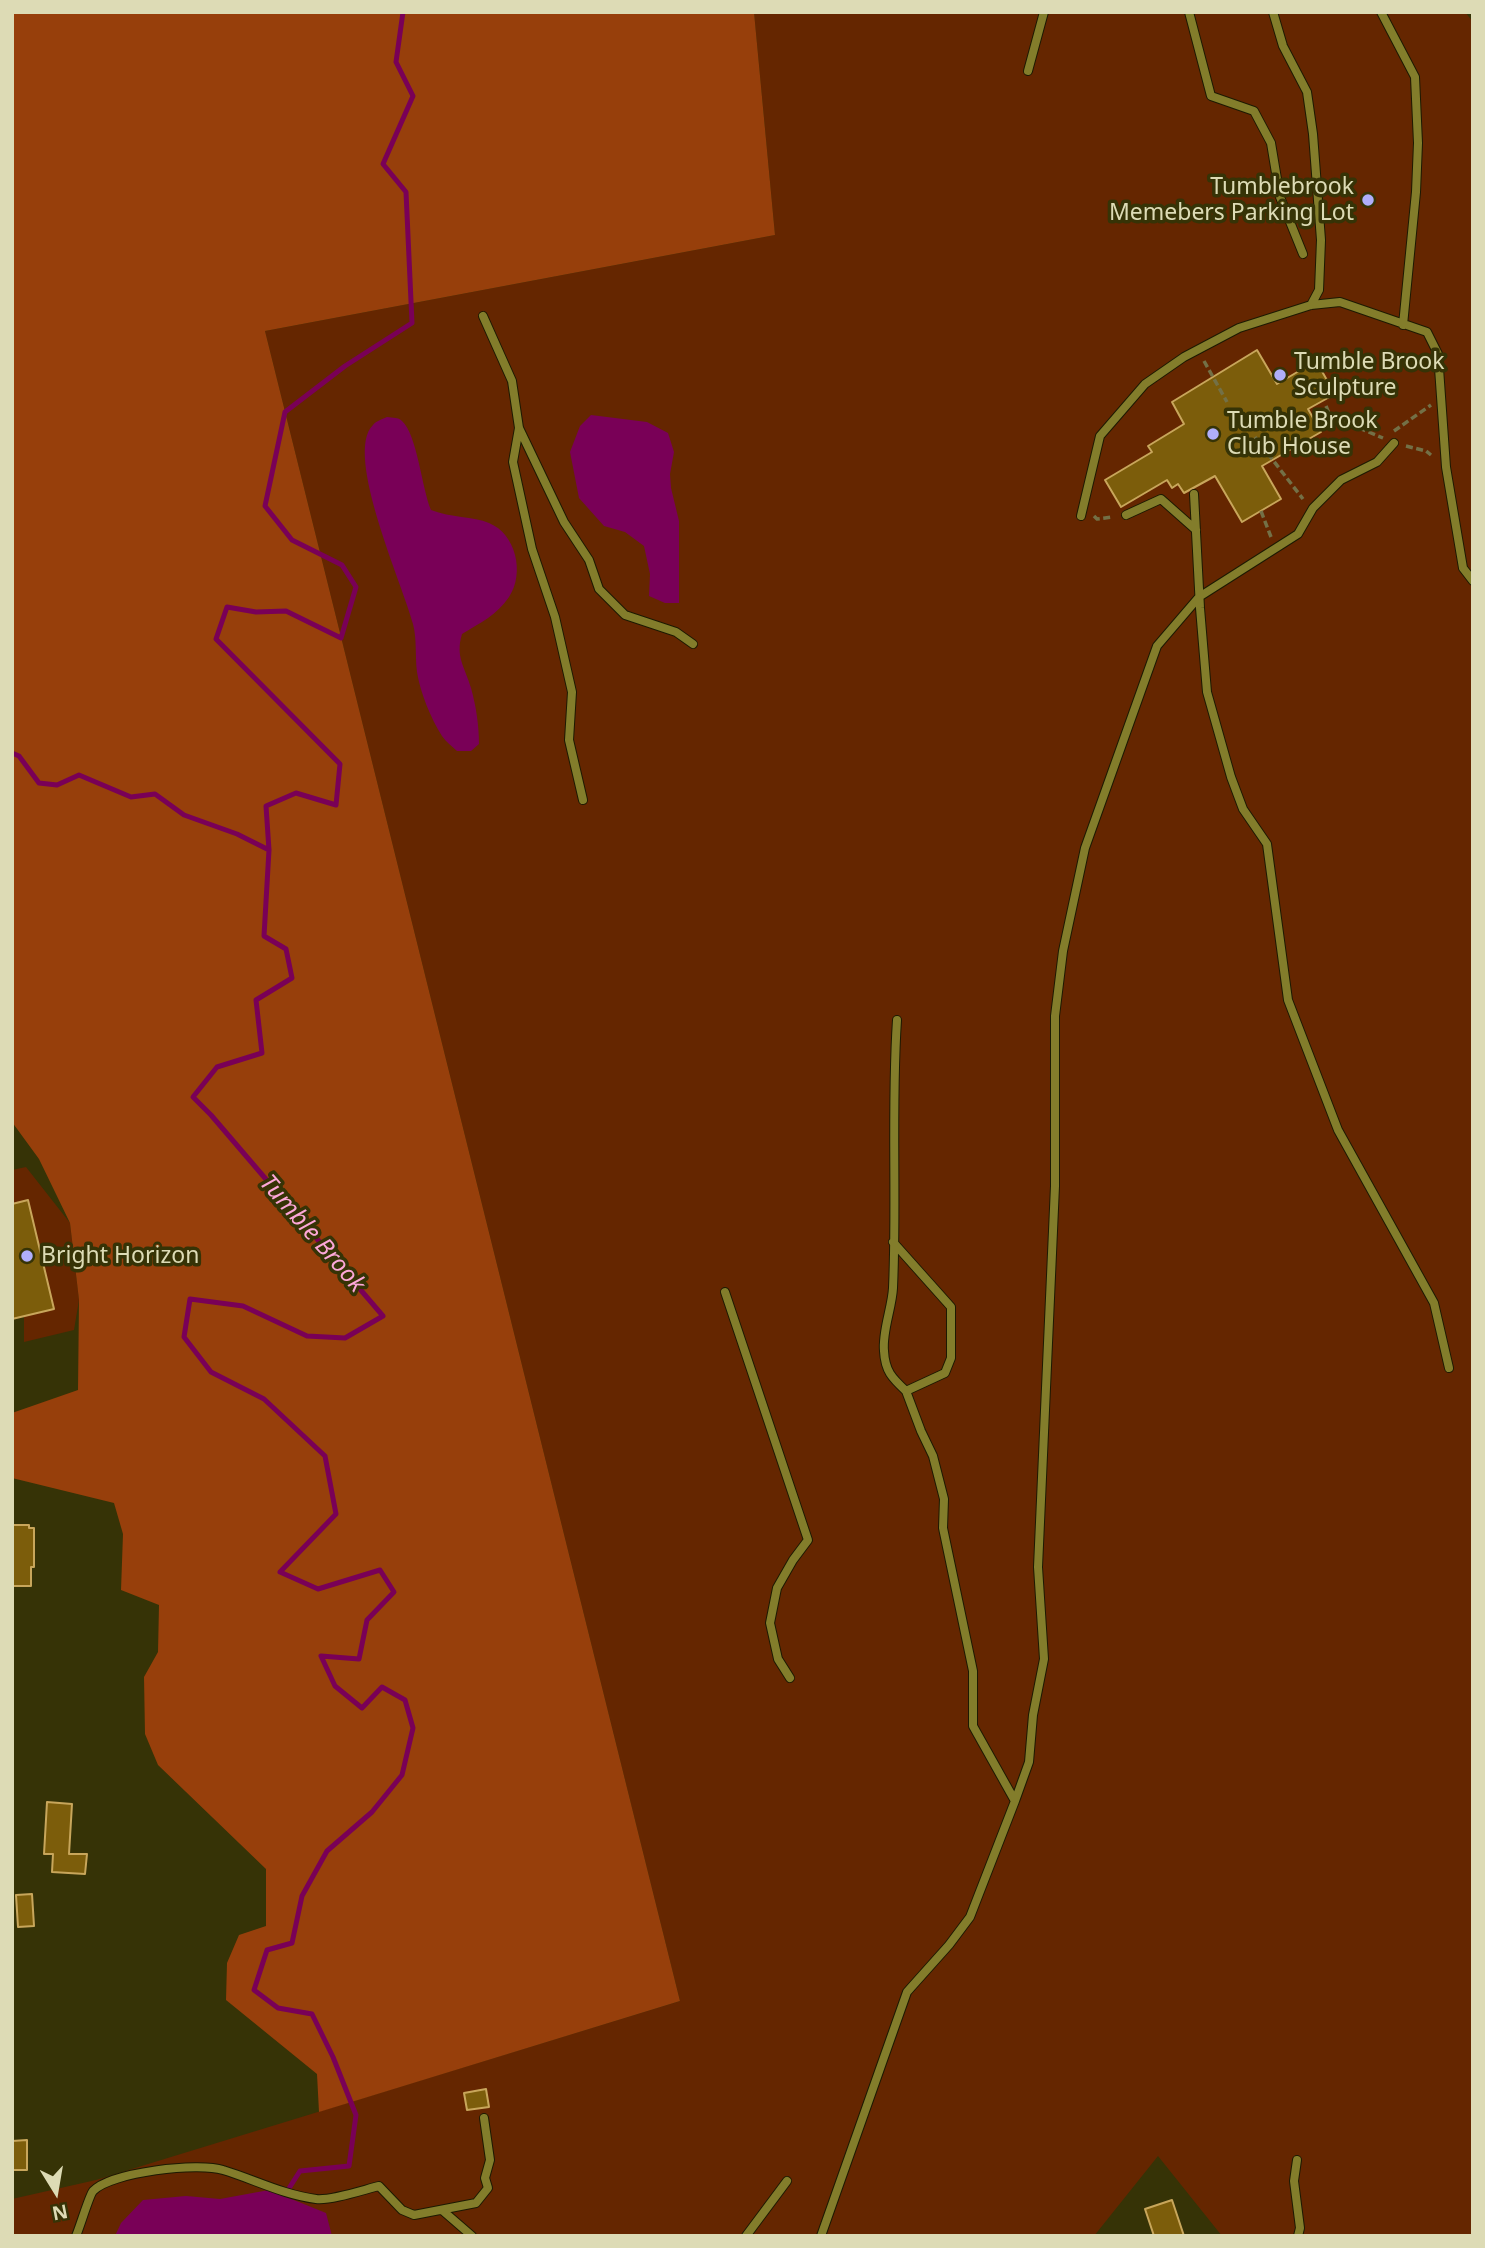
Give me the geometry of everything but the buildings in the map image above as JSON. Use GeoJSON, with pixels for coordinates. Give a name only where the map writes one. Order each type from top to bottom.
{"type":"FeatureCollection","features":[{"type":"Feature","properties":{"kind":"lane"},"geometry":{"type":"LineString","coordinates":[[1028,71],[1044,12]]}},
{"type":"Feature","properties":{"kind":"lane"},"geometry":{"type":"LineString","coordinates":[[1189,12],[1211,96],[1254,111],[1272,144],[1280,197],[1303,254]]}},
{"type":"Feature","properties":{"kind":"lane"},"geometry":{"type":"LineString","coordinates":[[1273,12],[1283,46],[1307,92],[1313,135],[1321,240],[1319,290],[1311,305]]}},
{"type":"Feature","properties":{"kind":"lane"},"geometry":{"type":"LineString","coordinates":[[1381,12],[1415,77],[1418,143],[1416,192],[1403,325]]}},
{"type":"Feature","properties":{"kind":"lane"},"geometry":{"type":"LineString","coordinates":[[1081,516],[1100,436],[1145,384],[1197,350],[1239,328],[1311,305],[1340,302],[1427,332],[1438,354],[1446,467],[1463,568],[1473,581]]}},
{"type":"Feature","properties":{"kind":"lane"},"geometry":{"type":"LineString","coordinates":[[483,316],[512,381],[519,428],[564,522],[589,560],[599,589],[625,615],[676,632],[694,644]]}},
{"type":"Feature","properties":{"kind":"lane"},"geometry":{"type":"LineString","coordinates":[[519,428],[513,462],[532,549],[555,617],[572,692],[569,740],[583,800]]}},
{"type":"Feature","properties":{"kind":"lane"},"geometry":{"type":"LineString","coordinates":[[821,2236],[907,1992],[970,1917],[1029,1762],[1033,1715],[1044,1659],[1038,1567],[1055,1186],[1055,1016],[1063,951],[1085,848],[1157,646],[1199,597],[1298,534],[1313,508],[1341,480],[1377,462],[1394,443]]}},
{"type":"Feature","properties":{"kind":"lane"},"geometry":{"type":"LineString","coordinates":[[1195,494],[1199,597],[1207,692],[1243,809],[1267,844],[1288,1000],[1338,1130],[1434,1303],[1449,1368]]}},
{"type":"Feature","properties":{"kind":"lane"},"geometry":{"type":"LineString","coordinates":[[1126,515],[1161,499],[1196,530]]}},
{"type":"Feature","properties":{"kind":"lane"},"geometry":{"type":"LineString","coordinates":[[897,1020],[894,1077],[893,1290],[883,1350],[890,1376],[906,1391],[933,1456],[944,1499],[943,1528],[973,1671],[973,1726],[1015,1801]]}},
{"type":"Feature","properties":{"kind":"lane"},"geometry":{"type":"LineString","coordinates":[[893,1242],[951,1307],[951,1358],[944,1373],[906,1391]]}},
{"type":"Feature","properties":{"kind":"lane"},"geometry":{"type":"LineString","coordinates":[[725,1292],[808,1540],[777,1588],[770,1623],[778,1659],[790,1678]]}},
{"type":"Feature","properties":{"kind":"lane"},"geometry":{"type":"LineString","coordinates":[[76,2236],[91,2193],[101,2185],[132,2174],[197,2166],[220,2169],[318,2200],[379,2186],[402,2210],[414,2215],[476,2203],[488,2188],[485,2178],[490,2160],[484,2118]]}},
{"type":"Feature","properties":{"kind":"lane"},"geometry":{"type":"LineString","coordinates":[[1297,2160],[1294,2181],[1300,2228],[1298,2236]]}},
{"type":"Feature","properties":{"kind":"lane"},"geometry":{"type":"LineString","coordinates":[[746,2236],[787,2181]]}},
{"type":"Feature","properties":{"kind":"lane"},"geometry":{"type":"LineString","coordinates":[[442,2210],[472,2236]]}},
{"type":"Feature","properties":{"kind":"path"},"geometry":{"type":"LineString","coordinates":[[1197,350],[1227,402]]}},
{"type":"Feature","properties":{"kind":"path"},"geometry":{"type":"LineString","coordinates":[[1393,431],[1441,398]]}},
{"type":"Feature","properties":{"kind":"path"},"geometry":{"type":"LineString","coordinates":[[1255,437],[1305,502]]}},
{"type":"Feature","properties":{"kind":"path"},"geometry":{"type":"LineString","coordinates":[[1084,505],[1097,519],[1126,515]]}},
{"type":"Feature","properties":{"kind":"path"},"geometry":{"type":"LineString","coordinates":[[1261,511],[1275,549]]}},
{"type":"Feature","properties":{"kind":"shaded area"},"geometry":{"type":"Polygon","coordinates":[[[12,12],[754,12],[775,235],[265,331],[680,2001],[319,2112],[317,2074],[226,2000],[227,1963],[239,1935],[266,1926],[266,1869],[158,1765],[145,1734],[144,1677],[158,1652],[159,1605],[121,1590],[123,1534],[114,1503],[12,1478],[12,1413],[78,1390],[79,1300],[70,1223],[39,1159],[12,1122],[12,12]]]}},
{"type":"Feature","properties":{"kind":"shaded area"},"geometry":{"type":"Polygon","coordinates":[[[754,12],[1465,12],[1473,22],[1473,2236],[1222,2236],[1158,2156],[1094,2236],[12,2236],[12,2199],[96,2180],[680,2001],[265,331],[775,235],[754,12]]]}},
{"type":"Feature","properties":{"kind":"shaded area"},"geometry":{"type":"Polygon","coordinates":[[[591,415],[647,422],[668,433],[674,452],[670,474],[671,488],[679,521],[679,603],[665,603],[649,596],[650,574],[644,546],[625,532],[604,526],[579,498],[570,452],[580,426],[591,415]]]}},
{"type":"Feature","properties":{"kind":"shaded area"},"geometry":{"type":"Polygon","coordinates":[[[387,417],[402,421],[412,437],[431,510],[489,523],[506,536],[515,555],[516,577],[509,597],[494,614],[462,634],[460,642],[460,656],[471,688],[478,723],[479,744],[471,751],[457,751],[445,740],[426,705],[417,672],[413,624],[370,491],[365,463],[366,440],[373,425],[387,417]]]}},
{"type":"Feature","properties":{"kind":"shaded area"},"geometry":{"type":"Polygon","coordinates":[[[26,1167],[70,1223],[79,1300],[74,1330],[24,1342],[24,1316],[54,1309],[28,1200],[12,1204],[12,1170],[26,1167]]]}},
{"type":"Feature","properties":{"kind":"shaded area"},"geometry":{"type":"Polygon","coordinates":[[[269,2190],[326,2213],[332,2236],[115,2236],[121,2223],[143,2200],[186,2196],[220,2199],[269,2190]]]}},
{"type":"Feature","properties":{"kind":"waterway","name":"Tumble Brook"},"geometry":{"type":"LineString","coordinates":[[286,2193],[300,2171],[349,2166],[356,2115],[312,2014],[278,2008],[254,1990],[267,1950],[292,1943],[302,1896],[327,1851],[372,1812],[402,1775],[413,1728],[405,1700],[382,1687],[362,1708],[335,1686],[321,1656],[359,1659],[367,1620],[394,1592],[380,1570],[318,1589],[280,1572],[336,1514],[325,1456],[264,1399],[211,1372],[184,1337],[190,1299],[243,1306],[307,1336],[345,1338],[383,1316],[193,1097],[217,1067],[262,1053],[256,1000],[292,978],[286,949],[264,936],[269,850],[266,806],[296,793],[336,805],[340,764],[216,639],[227,607],[256,612],[286,611],[341,638],[356,587],[342,565],[292,540],[265,506],[285,412],[345,366],[412,323],[406,192],[383,164],[413,96],[396,62],[403,12]]}},
{"type":"Feature","properties":{"kind":"waterway"},"geometry":{"type":"LineString","coordinates":[[12,753],[19,756],[39,783],[57,785],[79,775],[131,797],[155,794],[184,815],[237,834],[269,850]]}},
{"type":"Feature","properties":{"kind":"place","name":"Tumblebrook Memebers Parking Lot"},"geometry":{"type":"Point","coordinates":[1368,200]}},
{"type":"Feature","properties":{"kind":"place","name":"Tumble Brook Sculpture"},"geometry":{"type":"Point","coordinates":[1280,375]}},
{"type":"Feature","properties":{"kind":"place","name":"Tumble Brook Club House"},"geometry":{"type":"Point","coordinates":[1213,434]}},
{"type":"Feature","properties":{"kind":"place","name":"Bright Horizon"},"geometry":{"type":"Point","coordinates":[27,1256]}}]}
